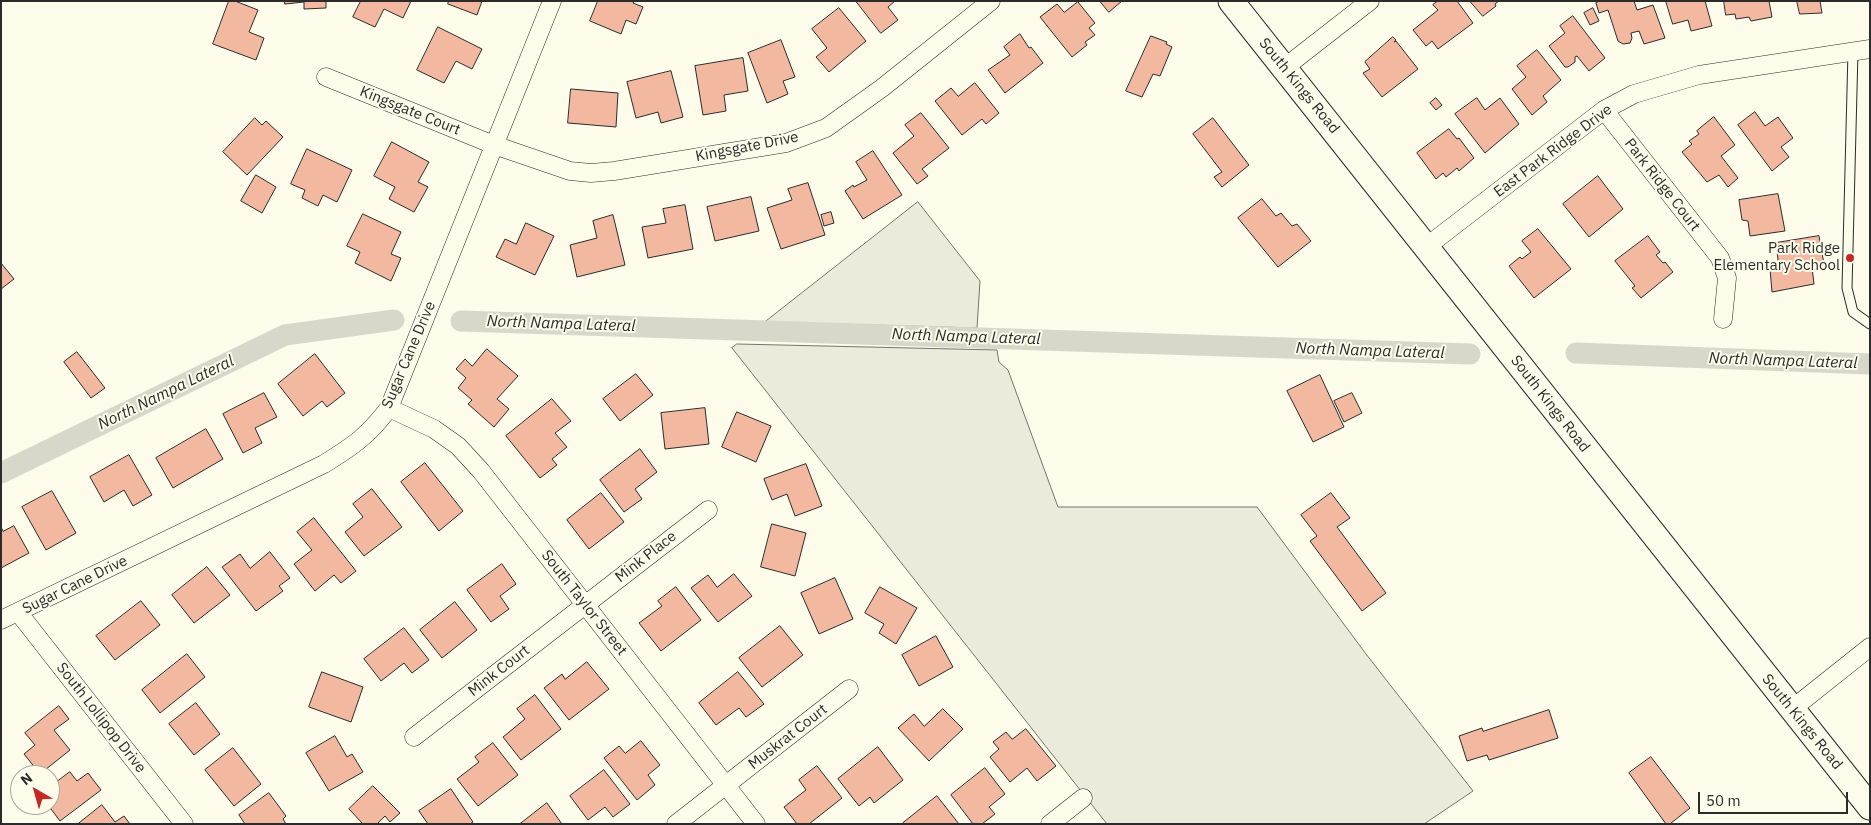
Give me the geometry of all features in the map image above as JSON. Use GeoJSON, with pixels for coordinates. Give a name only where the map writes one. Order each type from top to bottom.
{"type":"FeatureCollection","features":[{"type":"Feature","properties":{"kind":"main road","name":"South Kings Road"},"geometry":{"type":"LineString","coordinates":[[1231,1],[1870,807]]}},
{"type":"Feature","properties":{"kind":"street","name":"Sugar Cane Drive"},"geometry":{"type":"LineString","coordinates":[[1,620],[324,464],[352,447],[374,428],[389,408],[552,1]]}},
{"type":"Feature","properties":{"kind":"street","name":"Kingsgate Drive"},"geometry":{"type":"LineString","coordinates":[[494,145],[570,171],[591,173],[614,171],[786,143],[826,128],[854,110],[991,1]]}},
{"type":"Feature","properties":{"kind":"street"},"geometry":{"type":"LineString","coordinates":[[1284,68],[1370,1]]}},
{"type":"Feature","properties":{"kind":"street","name":"East Park Ridge Drive"},"geometry":{"type":"LineString","coordinates":[[1426,247],[1604,110],[1634,94],[1699,75],[1861,50]]}},
{"type":"Feature","properties":{"kind":"street","name":"Kingsgate Court"},"geometry":{"type":"LineString","coordinates":[[326,77],[494,145]]}},
{"type":"Feature","properties":{"kind":"street","name":"Park Ridge Court"},"geometry":{"type":"LineString","coordinates":[[1604,110],[1720,258],[1727,278],[1723,319]]}},
{"type":"Feature","properties":{"kind":"street","name":"South Taylor Street"},"geometry":{"type":"LineString","coordinates":[[389,408],[434,429],[458,446],[481,471],[756,824]]}},
{"type":"Feature","properties":{"kind":"street","name":"Mink Place"},"geometry":{"type":"LineString","coordinates":[[585,605],[708,510]]}},
{"type":"Feature","properties":{"kind":"street","name":"Mink Court"},"geometry":{"type":"LineString","coordinates":[[414,737],[585,605]]}},
{"type":"Feature","properties":{"kind":"street","name":"South Lollipop Drive"},"geometry":{"type":"LineString","coordinates":[[18,612],[184,824]]}},
{"type":"Feature","properties":{"kind":"street"},"geometry":{"type":"LineString","coordinates":[[1792,709],[1870,647]]}},
{"type":"Feature","properties":{"kind":"street","name":"Muskrat Court"},"geometry":{"type":"LineString","coordinates":[[676,824],[849,689]]}},
{"type":"Feature","properties":{"kind":"street"},"geometry":{"type":"LineString","coordinates":[[1050,824],[1083,798]]}},
{"type":"Feature","properties":{"kind":"lane"},"geometry":{"type":"LineString","coordinates":[[1861,50],[1847,288],[1853,312],[1870,324]]}},
{"type":"Feature","properties":{"kind":"shaded area"},"geometry":{"type":"Polygon","coordinates":[[[918,202],[980,281],[977,328],[765,322],[918,202]]]}},
{"type":"Feature","properties":{"kind":"shaded area"},"geometry":{"type":"Polygon","coordinates":[[[737,344],[997,350],[999,362],[1008,370],[1058,507],[1257,507],[1366,654],[1473,791],[1424,824],[1107,824],[732,348],[737,344]]]}},
{"type":"Feature","properties":{"kind":"building"},"geometry":{"type":"Polygon","coordinates":[[[229,1],[235,1],[258,10],[249,32],[264,38],[256,60],[213,44],[229,1]]]}},
{"type":"Feature","properties":{"kind":"building"},"geometry":{"type":"Polygon","coordinates":[[[285,1],[326,1],[326,8],[304,9],[304,2],[285,4],[285,1]]]}},
{"type":"Feature","properties":{"kind":"building"},"geometry":{"type":"Polygon","coordinates":[[[361,1],[411,1],[403,18],[384,9],[375,27],[353,17],[361,1]]]}},
{"type":"Feature","properties":{"kind":"building"},"geometry":{"type":"Polygon","coordinates":[[[449,1],[482,1],[477,15],[448,4],[449,1]]]}},
{"type":"Feature","properties":{"kind":"building"},"geometry":{"type":"Polygon","coordinates":[[[598,1],[634,1],[633,3],[643,7],[636,24],[626,20],[621,34],[590,21],[598,1]]]}},
{"type":"Feature","properties":{"kind":"building"},"geometry":{"type":"Polygon","coordinates":[[[856,1],[895,1],[888,7],[898,20],[881,33],[856,1]]]}},
{"type":"Feature","properties":{"kind":"building"},"geometry":{"type":"Polygon","coordinates":[[[1100,1],[1122,1],[1109,12],[1100,1]]]}},
{"type":"Feature","properties":{"kind":"building"},"geometry":{"type":"Polygon","coordinates":[[[1438,1],[1457,1],[1473,23],[1438,49],[1432,41],[1426,46],[1413,30],[1438,10],[1433,5],[1438,1]]]}},
{"type":"Feature","properties":{"kind":"building"},"geometry":{"type":"Polygon","coordinates":[[[1470,1],[1499,1],[1495,4],[1496,6],[1483,16],[1470,1]]]}},
{"type":"Feature","properties":{"kind":"building"},"geometry":{"type":"Polygon","coordinates":[[[1600,1],[1634,1],[1637,10],[1653,5],[1665,38],[1644,44],[1639,31],[1631,33],[1630,43],[1623,44],[1618,41],[1608,10],[1599,13],[1596,3],[1600,1]]]}},
{"type":"Feature","properties":{"kind":"building"},"geometry":{"type":"Polygon","coordinates":[[[1666,1],[1705,1],[1712,26],[1691,31],[1688,20],[1673,24],[1666,1]]]}},
{"type":"Feature","properties":{"kind":"building"},"geometry":{"type":"Polygon","coordinates":[[[1724,1],[1769,1],[1772,17],[1751,21],[1749,17],[1736,19],[1735,14],[1726,15],[1724,1]]]}},
{"type":"Feature","properties":{"kind":"building"},"geometry":{"type":"Polygon","coordinates":[[[1797,1],[1820,1],[1822,13],[1800,14],[1797,1]]]}},
{"type":"Feature","properties":{"kind":"building"},"geometry":{"type":"Polygon","coordinates":[[[1078,2],[1095,23],[1089,28],[1095,35],[1085,42],[1087,45],[1072,57],[1040,17],[1057,4],[1064,12],[1078,2]]]}},
{"type":"Feature","properties":{"kind":"building"},"geometry":{"type":"Polygon","coordinates":[[[839,8],[866,41],[829,72],[816,57],[827,48],[812,29],[839,8]]]}},
{"type":"Feature","properties":{"kind":"building"},"geometry":{"type":"Polygon","coordinates":[[[1593,8],[1599,21],[1590,25],[1584,13],[1593,8]]]}},
{"type":"Feature","properties":{"kind":"building"},"geometry":{"type":"Polygon","coordinates":[[[1573,16],[1605,58],[1589,71],[1577,56],[1575,57],[1575,62],[1565,67],[1549,46],[1565,33],[1560,26],[1573,16]]]}},
{"type":"Feature","properties":{"kind":"building"},"geometry":{"type":"Polygon","coordinates":[[[438,27],[482,49],[472,69],[456,61],[444,83],[417,70],[438,27]]]}},
{"type":"Feature","properties":{"kind":"building"},"geometry":{"type":"Polygon","coordinates":[[[1020,34],[1029,48],[1031,47],[1043,63],[1005,93],[988,70],[1010,55],[1004,47],[1020,34]]]}},
{"type":"Feature","properties":{"kind":"building"},"geometry":{"type":"Polygon","coordinates":[[[1151,36],[1167,42],[1166,44],[1172,47],[1160,76],[1153,74],[1142,97],[1126,91],[1151,36]]]}},
{"type":"Feature","properties":{"kind":"building"},"geometry":{"type":"Polygon","coordinates":[[[1393,37],[1396,40],[1394,42],[1396,41],[1418,69],[1382,97],[1363,73],[1370,69],[1365,62],[1393,37]]]}},
{"type":"Feature","properties":{"kind":"building"},"geometry":{"type":"Polygon","coordinates":[[[781,40],[795,77],[783,81],[788,94],[767,103],[748,53],[781,40]]]}},
{"type":"Feature","properties":{"kind":"building"},"geometry":{"type":"Polygon","coordinates":[[[1537,50],[1561,80],[1543,96],[1547,102],[1532,115],[1512,89],[1526,77],[1517,66],[1537,50]]]}},
{"type":"Feature","properties":{"kind":"building"},"geometry":{"type":"Polygon","coordinates":[[[743,58],[748,91],[724,95],[726,111],[703,115],[695,66],[743,58]]]}},
{"type":"Feature","properties":{"kind":"building"},"geometry":{"type":"Polygon","coordinates":[[[671,71],[683,117],[661,123],[658,112],[636,118],[627,82],[671,71]]]}},
{"type":"Feature","properties":{"kind":"building"},"geometry":{"type":"Polygon","coordinates":[[[975,83],[999,113],[986,124],[982,119],[962,135],[935,101],[951,88],[958,96],[975,83]]]}},
{"type":"Feature","properties":{"kind":"building"},"geometry":{"type":"Polygon","coordinates":[[[571,89],[618,93],[616,127],[568,123],[571,89]]]}},
{"type":"Feature","properties":{"kind":"building"},"geometry":{"type":"Polygon","coordinates":[[[1436,98],[1442,105],[1436,110],[1430,103],[1436,98]]]}},
{"type":"Feature","properties":{"kind":"building"},"geometry":{"type":"Polygon","coordinates":[[[1477,98],[1485,110],[1500,98],[1519,124],[1485,153],[1455,114],[1477,98]]]}},
{"type":"Feature","properties":{"kind":"building"},"geometry":{"type":"Polygon","coordinates":[[[1755,112],[1765,126],[1778,117],[1793,138],[1781,147],[1789,157],[1772,171],[1738,125],[1755,112]]]}},
{"type":"Feature","properties":{"kind":"building"},"geometry":{"type":"Polygon","coordinates":[[[921,113],[949,148],[922,169],[928,176],[917,184],[893,153],[914,136],[905,125],[921,113]]]}},
{"type":"Feature","properties":{"kind":"building"},"geometry":{"type":"Polygon","coordinates":[[[1714,117],[1735,145],[1721,156],[1738,178],[1728,187],[1719,175],[1707,182],[1682,152],[1692,144],[1689,141],[1699,134],[1697,131],[1714,117]]]}},
{"type":"Feature","properties":{"kind":"building"},"geometry":{"type":"Polygon","coordinates":[[[255,118],[262,125],[266,121],[283,137],[247,175],[223,152],[255,118]]]}},
{"type":"Feature","properties":{"kind":"building"},"geometry":{"type":"Polygon","coordinates":[[[1213,118],[1249,165],[1222,187],[1214,177],[1222,172],[1193,134],[1213,118]]]}},
{"type":"Feature","properties":{"kind":"building"},"geometry":{"type":"Polygon","coordinates":[[[1449,129],[1457,139],[1459,138],[1474,158],[1459,171],[1457,168],[1446,177],[1443,173],[1436,179],[1417,153],[1449,129]]]}},
{"type":"Feature","properties":{"kind":"building"},"geometry":{"type":"Polygon","coordinates":[[[392,142],[429,162],[418,182],[428,187],[414,212],[389,199],[395,187],[374,176],[392,142]]]}},
{"type":"Feature","properties":{"kind":"building"},"geometry":{"type":"Polygon","coordinates":[[[307,149],[352,170],[337,202],[323,195],[318,206],[302,198],[305,190],[291,184],[307,149]]]}},
{"type":"Feature","properties":{"kind":"building"},"geometry":{"type":"Polygon","coordinates":[[[873,151],[902,195],[863,219],[845,191],[853,185],[854,187],[867,180],[856,162],[873,151]]]}},
{"type":"Feature","properties":{"kind":"building"},"geometry":{"type":"Polygon","coordinates":[[[256,175],[276,187],[262,213],[241,201],[256,175]]]}},
{"type":"Feature","properties":{"kind":"building"},"geometry":{"type":"Polygon","coordinates":[[[1598,176],[1623,209],[1589,237],[1563,204],[1598,176]]]}},
{"type":"Feature","properties":{"kind":"building"},"geometry":{"type":"Polygon","coordinates":[[[808,183],[825,235],[781,249],[767,208],[792,200],[788,189],[808,183]]]}},
{"type":"Feature","properties":{"kind":"building"},"geometry":{"type":"Polygon","coordinates":[[[1778,194],[1785,231],[1750,236],[1748,221],[1742,220],[1739,200],[1778,194]]]}},
{"type":"Feature","properties":{"kind":"building"},"geometry":{"type":"Polygon","coordinates":[[[751,197],[759,231],[715,241],[707,207],[751,197]]]}},
{"type":"Feature","properties":{"kind":"building"},"geometry":{"type":"Polygon","coordinates":[[[1262,199],[1276,216],[1281,213],[1292,226],[1297,224],[1311,241],[1278,267],[1238,218],[1262,199]]]}},
{"type":"Feature","properties":{"kind":"building"},"geometry":{"type":"Polygon","coordinates":[[[685,205],[693,249],[648,258],[642,227],[666,223],[663,209],[685,205]]]}},
{"type":"Feature","properties":{"kind":"building"},"geometry":{"type":"Polygon","coordinates":[[[831,212],[834,223],[824,226],[821,215],[831,212]]]}},
{"type":"Feature","properties":{"kind":"building"},"geometry":{"type":"Polygon","coordinates":[[[363,214],[401,232],[391,254],[401,258],[391,281],[355,263],[360,252],[347,246],[363,214]]]}},
{"type":"Feature","properties":{"kind":"building"},"geometry":{"type":"Polygon","coordinates":[[[613,215],[625,265],[577,277],[570,245],[597,238],[593,221],[613,215]]]}},
{"type":"Feature","properties":{"kind":"building"},"geometry":{"type":"Polygon","coordinates":[[[526,223],[554,236],[535,275],[496,257],[505,239],[516,244],[526,223]]]}},
{"type":"Feature","properties":{"kind":"building"},"geometry":{"type":"Polygon","coordinates":[[[1538,229],[1571,269],[1534,298],[1509,266],[1520,257],[1522,259],[1531,252],[1522,241],[1538,229]]]}},
{"type":"Feature","properties":{"kind":"building"},"geometry":{"type":"Polygon","coordinates":[[[1648,236],[1660,252],[1656,255],[1673,272],[1641,298],[1632,288],[1635,286],[1615,261],[1648,236]]]}},
{"type":"Feature","properties":{"kind":"building"},"geometry":{"type":"Polygon","coordinates":[[[1819,236],[1824,264],[1812,267],[1814,284],[1772,292],[1770,269],[1779,268],[1776,243],[1819,236]]]}},
{"type":"Feature","properties":{"kind":"building"},"geometry":{"type":"Polygon","coordinates":[[[1,263],[14,279],[1,289],[1,263]]]}},
{"type":"Feature","properties":{"kind":"building"},"geometry":{"type":"Polygon","coordinates":[[[487,349],[518,376],[497,399],[509,409],[494,427],[468,404],[472,400],[458,388],[466,378],[456,369],[465,359],[472,366],[487,349]]]}},
{"type":"Feature","properties":{"kind":"building"},"geometry":{"type":"Polygon","coordinates":[[[77,352],[105,388],[91,398],[64,362],[77,352]]]}},
{"type":"Feature","properties":{"kind":"building"},"geometry":{"type":"Polygon","coordinates":[[[315,354],[345,393],[327,407],[322,401],[303,416],[278,384],[315,354]]]}},
{"type":"Feature","properties":{"kind":"building"},"geometry":{"type":"Polygon","coordinates":[[[636,374],[653,395],[620,421],[603,399],[636,374]]]}},
{"type":"Feature","properties":{"kind":"building"},"geometry":{"type":"Polygon","coordinates":[[[1320,375],[1344,427],[1313,442],[1287,391],[1320,375]]]}},
{"type":"Feature","properties":{"kind":"building"},"geometry":{"type":"Polygon","coordinates":[[[264,393],[277,417],[255,428],[262,443],[243,453],[223,414],[264,393]]]}},
{"type":"Feature","properties":{"kind":"building"},"geometry":{"type":"Polygon","coordinates":[[[1352,393],[1362,413],[1344,422],[1334,401],[1352,393]]]}},
{"type":"Feature","properties":{"kind":"building"},"geometry":{"type":"Polygon","coordinates":[[[552,399],[571,421],[555,433],[567,447],[552,459],[557,465],[540,478],[506,436],[552,399]]]}},
{"type":"Feature","properties":{"kind":"building"},"geometry":{"type":"Polygon","coordinates":[[[705,408],[709,444],[665,449],[661,413],[705,408]]]}},
{"type":"Feature","properties":{"kind":"building"},"geometry":{"type":"Polygon","coordinates":[[[737,412],[771,426],[756,462],[722,447],[737,412]]]}},
{"type":"Feature","properties":{"kind":"building"},"geometry":{"type":"Polygon","coordinates":[[[206,429],[223,459],[173,488],[156,458],[206,429]]]}},
{"type":"Feature","properties":{"kind":"building"},"geometry":{"type":"Polygon","coordinates":[[[640,449],[657,472],[635,489],[642,499],[624,512],[600,480],[640,449]]]}},
{"type":"Feature","properties":{"kind":"building"},"geometry":{"type":"Polygon","coordinates":[[[129,455],[152,495],[133,506],[124,490],[104,502],[90,477],[129,455]]]}},
{"type":"Feature","properties":{"kind":"building"},"geometry":{"type":"Polygon","coordinates":[[[425,463],[463,511],[439,531],[401,482],[425,463]]]}},
{"type":"Feature","properties":{"kind":"building"},"geometry":{"type":"Polygon","coordinates":[[[806,464],[822,506],[795,516],[787,494],[772,500],[764,479],[806,464]]]}},
{"type":"Feature","properties":{"kind":"building"},"geometry":{"type":"Polygon","coordinates":[[[372,489],[402,527],[364,556],[345,532],[363,517],[353,504],[372,489]]]}},
{"type":"Feature","properties":{"kind":"building"},"geometry":{"type":"Polygon","coordinates":[[[52,491],[76,533],[46,550],[22,507],[52,491]]]}},
{"type":"Feature","properties":{"kind":"building"},"geometry":{"type":"Polygon","coordinates":[[[601,493],[624,522],[589,549],[567,520],[601,493]]]}},
{"type":"Feature","properties":{"kind":"building"},"geometry":{"type":"Polygon","coordinates":[[[1331,493],[1350,518],[1337,527],[1386,593],[1362,611],[1310,541],[1317,536],[1301,515],[1331,493]]]}},
{"type":"Feature","properties":{"kind":"building"},"geometry":{"type":"Polygon","coordinates":[[[314,518],[356,571],[341,583],[334,575],[315,591],[294,564],[312,550],[297,532],[314,518]]]}},
{"type":"Feature","properties":{"kind":"building"},"geometry":{"type":"Polygon","coordinates":[[[772,524],[806,533],[795,576],[761,567],[772,524]]]}},
{"type":"Feature","properties":{"kind":"building"},"geometry":{"type":"Polygon","coordinates":[[[14,526],[29,553],[1,568],[1,527],[3,531],[14,526]]]}},
{"type":"Feature","properties":{"kind":"building"},"geometry":{"type":"Polygon","coordinates":[[[270,552],[290,578],[279,586],[283,591],[256,611],[222,567],[240,554],[250,568],[270,552]]]}},
{"type":"Feature","properties":{"kind":"building"},"geometry":{"type":"Polygon","coordinates":[[[502,564],[516,584],[500,596],[509,609],[491,622],[467,590],[502,564]]]}},
{"type":"Feature","properties":{"kind":"building"},"geometry":{"type":"Polygon","coordinates":[[[207,567],[230,595],[194,623],[172,595],[207,567]]]}},
{"type":"Feature","properties":{"kind":"building"},"geometry":{"type":"Polygon","coordinates":[[[734,574],[752,596],[718,622],[691,588],[708,575],[717,587],[734,574]]]}},
{"type":"Feature","properties":{"kind":"building"},"geometry":{"type":"Polygon","coordinates":[[[835,578],[853,619],[819,634],[801,593],[835,578]]]}},
{"type":"Feature","properties":{"kind":"building"},"geometry":{"type":"Polygon","coordinates":[[[676,587],[701,620],[661,651],[639,623],[662,606],[658,601],[676,587]]]}},
{"type":"Feature","properties":{"kind":"building"},"geometry":{"type":"Polygon","coordinates":[[[880,587],[917,608],[896,644],[879,633],[884,624],[865,613],[880,587]]]}},
{"type":"Feature","properties":{"kind":"building"},"geometry":{"type":"Polygon","coordinates":[[[141,601],[160,625],[115,660],[96,636],[141,601]]]}},
{"type":"Feature","properties":{"kind":"building"},"geometry":{"type":"Polygon","coordinates":[[[455,602],[477,630],[442,658],[420,630],[455,602]]]}},
{"type":"Feature","properties":{"kind":"building"},"geometry":{"type":"Polygon","coordinates":[[[780,626],[803,655],[762,687],[739,658],[780,626]]]}},
{"type":"Feature","properties":{"kind":"building"},"geometry":{"type":"Polygon","coordinates":[[[404,628],[429,660],[412,673],[404,663],[381,681],[364,659],[404,628]]]}},
{"type":"Feature","properties":{"kind":"building"},"geometry":{"type":"Polygon","coordinates":[[[936,636],[953,667],[919,686],[902,655],[936,636]]]}},
{"type":"Feature","properties":{"kind":"building"},"geometry":{"type":"Polygon","coordinates":[[[187,654],[205,677],[160,713],[142,690],[187,654]]]}},
{"type":"Feature","properties":{"kind":"building"},"geometry":{"type":"Polygon","coordinates":[[[587,662],[609,689],[569,720],[544,688],[562,674],[565,679],[587,662]]]}},
{"type":"Feature","properties":{"kind":"building"},"geometry":{"type":"Polygon","coordinates":[[[322,672],[363,687],[351,722],[309,707],[322,672]]]}},
{"type":"Feature","properties":{"kind":"building"},"geometry":{"type":"Polygon","coordinates":[[[738,672],[764,704],[746,717],[739,708],[716,725],[699,703],[738,672]]]}},
{"type":"Feature","properties":{"kind":"building"},"geometry":{"type":"Polygon","coordinates":[[[535,695],[561,729],[521,760],[503,737],[525,719],[517,709],[535,695]]]}},
{"type":"Feature","properties":{"kind":"building"},"geometry":{"type":"Polygon","coordinates":[[[196,703],[220,734],[194,755],[169,724],[196,703]]]}},
{"type":"Feature","properties":{"kind":"building"},"geometry":{"type":"Polygon","coordinates":[[[59,706],[69,719],[54,730],[70,750],[51,765],[33,765],[24,754],[35,745],[25,733],[59,706]]]}},
{"type":"Feature","properties":{"kind":"building"},"geometry":{"type":"Polygon","coordinates":[[[943,709],[963,729],[929,761],[898,728],[914,714],[924,726],[943,709]]]}},
{"type":"Feature","properties":{"kind":"building"},"geometry":{"type":"Polygon","coordinates":[[[1549,710],[1558,738],[1489,760],[1487,755],[1467,761],[1459,736],[1482,728],[1483,731],[1549,710]]]}},
{"type":"Feature","properties":{"kind":"building"},"geometry":{"type":"Polygon","coordinates":[[[1026,729],[1056,766],[1037,781],[1027,768],[1010,782],[990,757],[999,749],[993,742],[1006,732],[1012,739],[1026,729]]]}},
{"type":"Feature","properties":{"kind":"building"},"geometry":{"type":"Polygon","coordinates":[[[335,736],[347,757],[352,754],[363,772],[329,791],[306,753],[335,736]]]}},
{"type":"Feature","properties":{"kind":"building"},"geometry":{"type":"Polygon","coordinates":[[[641,741],[660,765],[648,775],[655,785],[637,800],[604,758],[619,746],[625,753],[641,741]]]}},
{"type":"Feature","properties":{"kind":"building"},"geometry":{"type":"Polygon","coordinates":[[[493,743],[518,775],[478,806],[457,779],[479,762],[475,757],[493,743]]]}},
{"type":"Feature","properties":{"kind":"building"},"geometry":{"type":"Polygon","coordinates":[[[878,747],[903,780],[874,803],[870,797],[859,806],[838,779],[878,747]]]}},
{"type":"Feature","properties":{"kind":"building"},"geometry":{"type":"Polygon","coordinates":[[[233,748],[261,784],[234,806],[205,770],[233,748]]]}},
{"type":"Feature","properties":{"kind":"building"},"geometry":{"type":"Polygon","coordinates":[[[1651,757],[1690,808],[1670,824],[1666,824],[1629,773],[1651,757]]]}},
{"type":"Feature","properties":{"kind":"building"},"geometry":{"type":"Polygon","coordinates":[[[817,766],[842,798],[809,824],[797,824],[784,807],[806,790],[799,780],[817,766]]]}},
{"type":"Feature","properties":{"kind":"building"},"geometry":{"type":"Polygon","coordinates":[[[985,768],[1005,794],[989,807],[995,814],[982,824],[973,824],[951,795],[985,768]]]}},
{"type":"Feature","properties":{"kind":"building"},"geometry":{"type":"Polygon","coordinates":[[[604,770],[630,804],[613,817],[605,807],[588,820],[570,796],[604,770]]]}},
{"type":"Feature","properties":{"kind":"building"},"geometry":{"type":"Polygon","coordinates":[[[70,772],[77,781],[88,773],[101,790],[60,821],[56,815],[60,815],[60,780],[70,772]]]}},
{"type":"Feature","properties":{"kind":"building"},"geometry":{"type":"Polygon","coordinates":[[[373,786],[400,813],[390,822],[385,816],[377,824],[363,824],[349,809],[373,786]]]}},
{"type":"Feature","properties":{"kind":"building"},"geometry":{"type":"Polygon","coordinates":[[[451,789],[473,822],[470,824],[428,824],[419,811],[451,789]]]}},
{"type":"Feature","properties":{"kind":"building"},"geometry":{"type":"Polygon","coordinates":[[[269,793],[286,816],[283,819],[286,824],[245,824],[239,815],[269,793]]]}},
{"type":"Feature","properties":{"kind":"building"},"geometry":{"type":"Polygon","coordinates":[[[937,796],[959,824],[903,824],[903,823],[937,796]]]}},
{"type":"Feature","properties":{"kind":"building"},"geometry":{"type":"Polygon","coordinates":[[[547,803],[562,824],[520,824],[547,803]]]}},
{"type":"Feature","properties":{"kind":"building"},"geometry":{"type":"Polygon","coordinates":[[[102,805],[115,822],[124,816],[130,824],[78,824],[102,805]]]}},
{"type":"Feature","properties":{"kind":"waterway","name":"North Nampa Lateral"},"geometry":{"type":"LineString","coordinates":[[1,473],[285,335],[394,320]]}},
{"type":"Feature","properties":{"kind":"waterway","name":"North Nampa Lateral"},"geometry":{"type":"LineString","coordinates":[[461,321],[1470,354]]}},
{"type":"Feature","properties":{"kind":"waterway","name":"North Nampa Lateral"},"geometry":{"type":"LineString","coordinates":[[1576,353],[1870,364]]}},
{"type":"Feature","properties":{"kind":"place","name":"Park Ridge Elementary School"},"geometry":{"type":"Point","coordinates":[1850,258]}}]}
